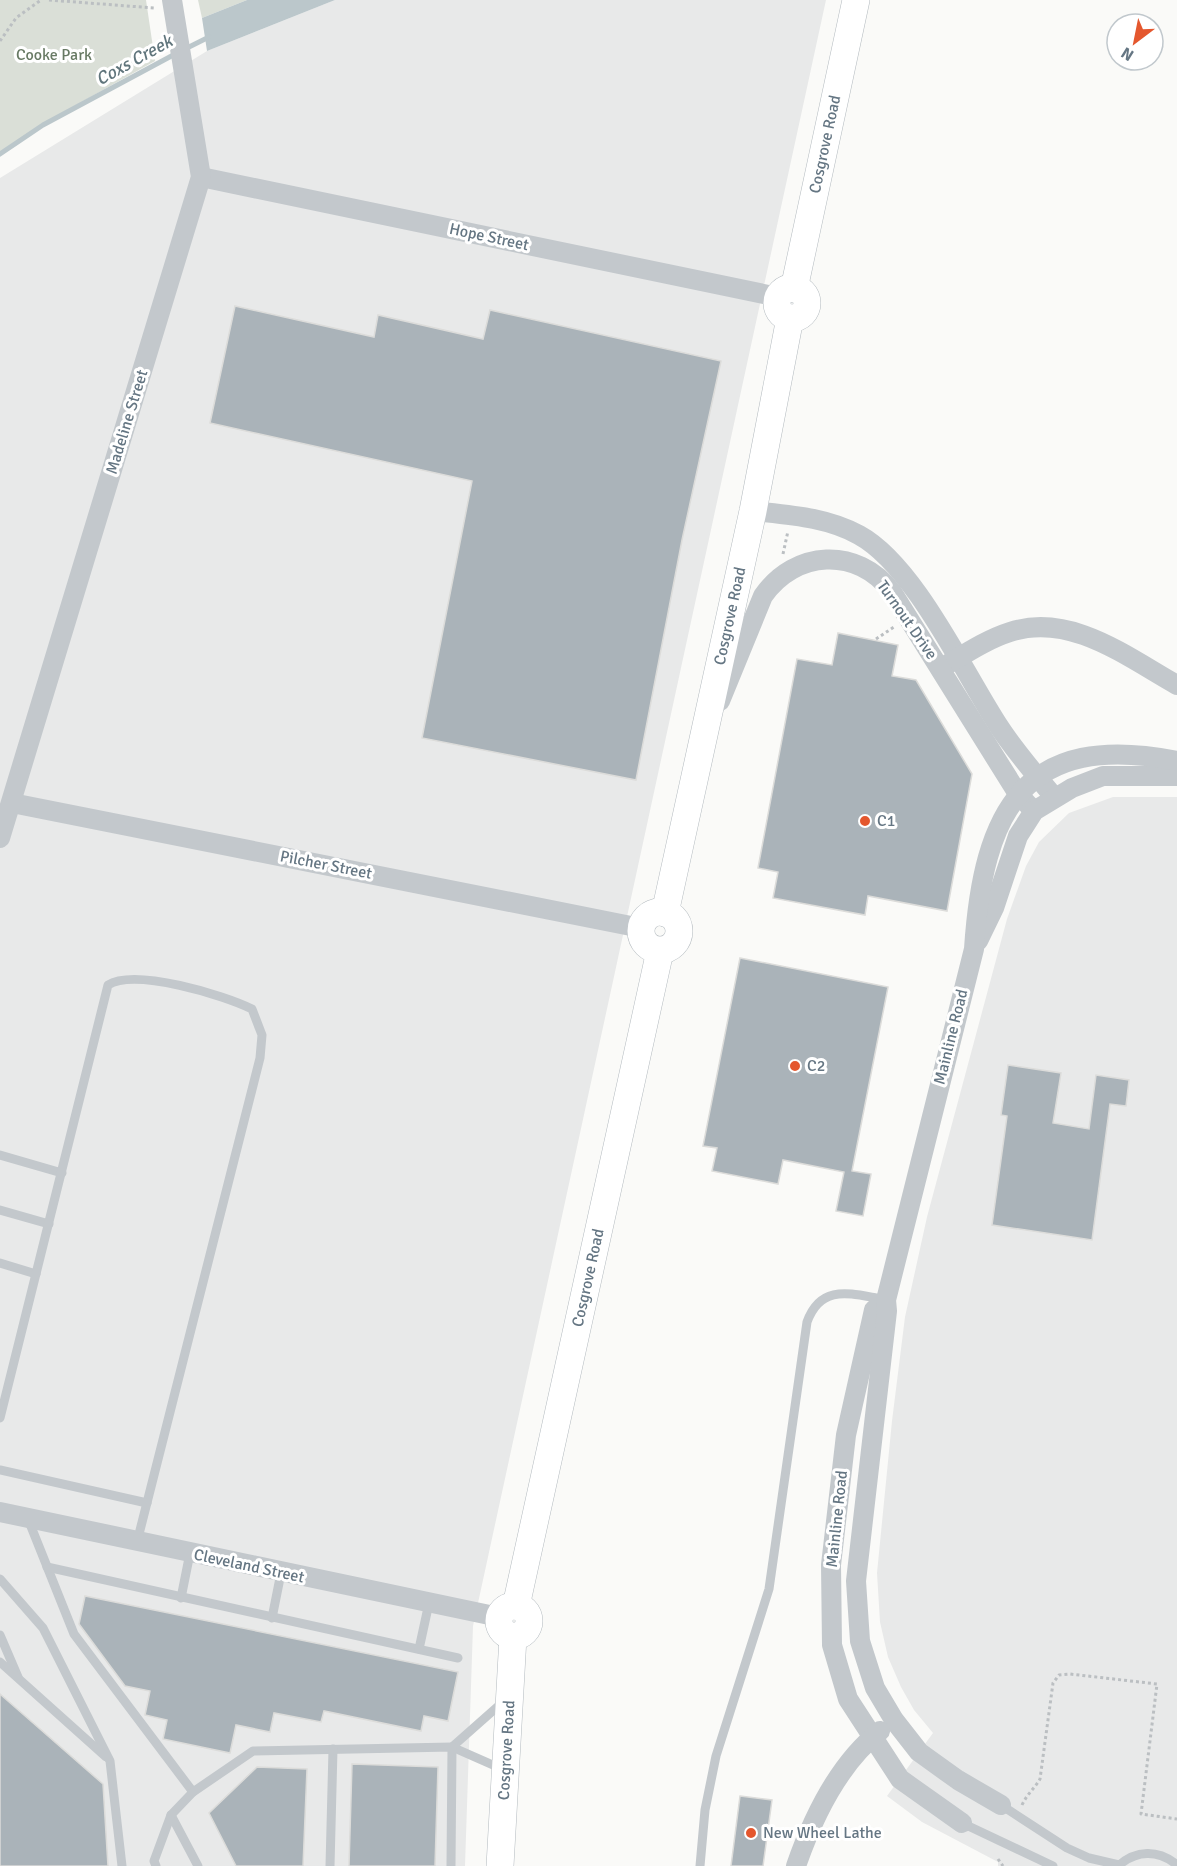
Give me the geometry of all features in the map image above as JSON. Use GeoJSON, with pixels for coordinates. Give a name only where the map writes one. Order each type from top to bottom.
{"type":"FeatureCollection","features":[{"type":"Feature","properties":{"kind":"main road","name":"Cosgrove Road"},"geometry":{"type":"LineString","coordinates":[[665,913],[753,511],[787,301],[856,0]]}},
{"type":"Feature","properties":{"kind":"main road"},"geometry":{"type":"LineString","coordinates":[[659,912],[675,920],[679,931],[671,947],[660,951],[645,944],[641,928],[647,917],[659,912]]}},
{"type":"Feature","properties":{"kind":"main road","name":"Cosgrove Road"},"geometry":{"type":"LineString","coordinates":[[500,1866],[508,1698],[509,1620],[660,951]]}},
{"type":"Feature","properties":{"kind":"street","name":"Madeline Street"},"geometry":{"type":"LineString","coordinates":[[0,838],[201,177],[175,12]]}},
{"type":"Feature","properties":{"kind":"street","name":"Hope Street"},"geometry":{"type":"LineString","coordinates":[[201,177],[787,301]]}},
{"type":"Feature","properties":{"kind":"street","name":"Turnout Drive"},"geometry":{"type":"LineString","coordinates":[[753,511],[830,522],[874,544],[898,567],[1018,794],[1034,811]]}},
{"type":"Feature","properties":{"kind":"street","name":"Turnout Drive"},"geometry":{"type":"LineString","coordinates":[[705,738],[763,596],[783,574],[807,561],[835,559],[852,562],[874,573],[892,592],[1054,797]]}},
{"type":"Feature","properties":{"kind":"street"},"geometry":{"type":"LineString","coordinates":[[949,663],[1011,631],[1052,627],[1087,636],[1177,684]]}},
{"type":"Feature","properties":{"kind":"street","name":"Mainline Road"},"geometry":{"type":"LineString","coordinates":[[1009,1810],[958,1780],[919,1752],[894,1720],[875,1688],[860,1641],[856,1611],[856,1581],[887,1311],[885,1300],[974,949],[977,902],[992,846],[1018,794],[1038,777],[1063,763],[1092,754],[1124,753],[1177,761]]}},
{"type":"Feature","properties":{"kind":"street","name":"Mainline Road"},"geometry":{"type":"LineString","coordinates":[[974,949],[994,908],[1018,836],[1034,811],[1054,797],[1103,776],[1177,776]]}},
{"type":"Feature","properties":{"kind":"street","name":"Pilcher Street"},"geometry":{"type":"LineString","coordinates":[[12,803],[641,928]]}},
{"type":"Feature","properties":{"kind":"street","name":"Mainline Road"},"geometry":{"type":"LineString","coordinates":[[885,1300],[874,1310],[846,1435],[831,1565],[832,1645],[848,1699],[871,1738],[900,1779],[962,1823]]}},
{"type":"Feature","properties":{"kind":"street","name":"Cleveland Street"},"geometry":{"type":"LineString","coordinates":[[0,1512],[509,1620]]}},
{"type":"Feature","properties":{"kind":"street"},"geometry":{"type":"LineString","coordinates":[[796,1866],[808,1833],[831,1789],[871,1738],[894,1720]]}},
{"type":"Feature","properties":{"kind":"lane"},"geometry":{"type":"LineString","coordinates":[[0,1418],[108,985],[117,980],[144,980],[233,1000],[252,1009],[262,1035],[260,1059],[137,1542]]}},
{"type":"Feature","properties":{"kind":"lane"},"geometry":{"type":"LineString","coordinates":[[0,1155],[62,1173]]}},
{"type":"Feature","properties":{"kind":"lane"},"geometry":{"type":"LineString","coordinates":[[0,1210],[49,1224]]}},
{"type":"Feature","properties":{"kind":"lane"},"geometry":{"type":"LineString","coordinates":[[0,1263],[36,1274]]}},
{"type":"Feature","properties":{"kind":"lane"},"geometry":{"type":"LineString","coordinates":[[700,1866],[705,1810],[716,1756],[769,1589],[807,1322],[819,1302],[837,1293],[885,1300]]}},
{"type":"Feature","properties":{"kind":"lane"},"geometry":{"type":"LineString","coordinates":[[0,1470],[147,1503]]}},
{"type":"Feature","properties":{"kind":"lane"},"geometry":{"type":"LineString","coordinates":[[28,1518],[74,1634],[193,1792]]}},
{"type":"Feature","properties":{"kind":"lane"},"geometry":{"type":"LineString","coordinates":[[181,1598],[190,1553]]}},
{"type":"Feature","properties":{"kind":"lane"},"geometry":{"type":"LineString","coordinates":[[47,1567],[458,1658]]}},
{"type":"Feature","properties":{"kind":"lane"},"geometry":{"type":"LineString","coordinates":[[272,1618],[281,1573]]}},
{"type":"Feature","properties":{"kind":"lane"},"geometry":{"type":"LineString","coordinates":[[0,1579],[43,1628],[110,1761],[122,1866]]}},
{"type":"Feature","properties":{"kind":"lane"},"geometry":{"type":"LineString","coordinates":[[419,1649],[429,1603]]}},
{"type":"Feature","properties":{"kind":"lane"},"geometry":{"type":"LineString","coordinates":[[0,1635],[19,1680]]}},
{"type":"Feature","properties":{"kind":"lane"},"geometry":{"type":"LineString","coordinates":[[0,1662],[110,1761]]}},
{"type":"Feature","properties":{"kind":"lane"},"geometry":{"type":"LineString","coordinates":[[450,1866],[452,1747],[508,1698]]}},
{"type":"Feature","properties":{"kind":"lane"},"geometry":{"type":"LineString","coordinates":[[156,1866],[154,1861],[171,1815],[193,1792],[253,1751],[452,1747],[504,1770]]}},
{"type":"Feature","properties":{"kind":"lane"},"geometry":{"type":"LineString","coordinates":[[330,1866],[333,1749]]}},
{"type":"Feature","properties":{"kind":"lane","name":"Mainline Road"},"geometry":{"type":"LineString","coordinates":[[1009,1810],[1073,1851],[1118,1865]]}},
{"type":"Feature","properties":{"kind":"lane"},"geometry":{"type":"LineString","coordinates":[[171,1815],[198,1866]]}},
{"type":"Feature","properties":{"kind":"lane","name":"Mainline Road"},"geometry":{"type":"LineString","coordinates":[[962,1823],[1053,1866]]}},
{"type":"Feature","properties":{"kind":"lane"},"geometry":{"type":"LineString","coordinates":[[1118,1865],[1126,1859],[1145,1853],[1164,1856],[1177,1865]]}},
{"type":"Feature","properties":{"kind":"path"},"geometry":{"type":"LineString","coordinates":[[0,41],[16,18],[41,0]]}},
{"type":"Feature","properties":{"kind":"path"},"geometry":{"type":"LineString","coordinates":[[49,0],[175,12]]}},
{"type":"Feature","properties":{"kind":"path"},"geometry":{"type":"LineString","coordinates":[[787,561],[783,553],[789,528]]}},
{"type":"Feature","properties":{"kind":"path"},"geometry":{"type":"LineString","coordinates":[[876,639],[898,624]]}},
{"type":"Feature","properties":{"kind":"path"},"geometry":{"type":"LineString","coordinates":[[1009,1810],[1040,1779],[1053,1683],[1059,1675],[1070,1674],[1157,1684],[1141,1814],[1177,1819]]}},
{"type":"Feature","properties":{"kind":"path"},"geometry":{"type":"LineString","coordinates":[[998,1860],[1003,1864],[1011,1848]]}},
{"type":"Feature","properties":{"kind":"shaded area"},"geometry":{"type":"Polygon","coordinates":[[[247,0],[335,0],[207,51],[202,18],[247,0]]]}},
{"type":"Feature","properties":{"kind":"shaded area"},"geometry":{"type":"Polygon","coordinates":[[[335,0],[826,0],[473,1626],[465,1866],[0,1866],[0,178],[207,51],[335,0]]]}},
{"type":"Feature","properties":{"kind":"shaded area"},"geometry":{"type":"Polygon","coordinates":[[[1113,797],[1177,797],[1177,1866],[998,1866],[998,1862],[922,1822],[887,1796],[933,1733],[914,1710],[901,1687],[888,1657],[880,1622],[877,1573],[892,1421],[905,1317],[927,1217],[1007,919],[1026,866],[1039,842],[1069,813],[1113,797]]]}},
{"type":"Feature","properties":{"kind":"green space","name":"Cooke Park"},"geometry":{"type":"Polygon","coordinates":[[[0,0],[146,0],[155,61],[42,124],[0,152],[0,0]]]}},
{"type":"Feature","properties":{"kind":"green space"},"geometry":{"type":"Polygon","coordinates":[[[198,0],[247,0],[202,18],[198,0]]]}},
{"type":"Feature","properties":{"kind":"building"},"geometry":{"type":"Polygon","coordinates":[[[235,306],[374,337],[378,315],[483,339],[490,310],[721,361],[682,540],[636,780],[422,738],[472,481],[210,423],[235,306]]]}},
{"type":"Feature","properties":{"kind":"building","name":"C1"},"geometry":{"type":"Polygon","coordinates":[[[838,633],[898,645],[892,676],[916,680],[972,774],[947,911],[868,896],[865,915],[773,898],[778,872],[758,868],[797,659],[832,665],[838,633]]]}},
{"type":"Feature","properties":{"kind":"building","name":"C2"},"geometry":{"type":"Polygon","coordinates":[[[740,958],[888,987],[852,1171],[871,1174],[863,1216],[836,1211],[844,1172],[783,1160],[778,1184],[712,1171],[717,1148],[703,1146],[740,958]]]}},
{"type":"Feature","properties":{"kind":"building"},"geometry":{"type":"Polygon","coordinates":[[[1008,1065],[1061,1073],[1053,1123],[1089,1129],[1096,1075],[1129,1080],[1126,1106],[1110,1104],[1092,1240],[992,1225],[1007,1116],[1001,1115],[1008,1065]]]}},
{"type":"Feature","properties":{"kind":"building"},"geometry":{"type":"Polygon","coordinates":[[[85,1596],[458,1672],[448,1721],[424,1716],[421,1731],[324,1711],[321,1722],[274,1713],[270,1732],[236,1725],[230,1753],[163,1739],[167,1720],[145,1715],[150,1691],[125,1686],[79,1624],[85,1596]]]}},
{"type":"Feature","properties":{"kind":"building"},"geometry":{"type":"Polygon","coordinates":[[[0,1694],[103,1784],[108,1866],[0,1866],[0,1694]]]}},
{"type":"Feature","properties":{"kind":"building"},"geometry":{"type":"Polygon","coordinates":[[[352,1764],[438,1767],[435,1866],[349,1866],[352,1764]]]}},
{"type":"Feature","properties":{"kind":"building"},"geometry":{"type":"Polygon","coordinates":[[[257,1767],[307,1769],[303,1866],[236,1866],[209,1813],[257,1767]]]}},
{"type":"Feature","properties":{"kind":"building","name":"New Wheel Lathe"},"geometry":{"type":"Polygon","coordinates":[[[740,1796],[772,1800],[763,1866],[731,1866],[740,1796]]]}},
{"type":"Feature","properties":{"kind":"waterway","name":"Coxs Creek"},"geometry":{"type":"LineString","coordinates":[[185,49],[209,37]]}},
{"type":"Feature","properties":{"kind":"waterway","name":"Coxs Creek"},"geometry":{"type":"LineString","coordinates":[[0,154],[43,125],[177,53]]}},
{"type":"Feature","properties":{"kind":"place","name":"C1"},"geometry":{"type":"Point","coordinates":[865,821]}},
{"type":"Feature","properties":{"kind":"place","name":"C2"},"geometry":{"type":"Point","coordinates":[795,1066]}},
{"type":"Feature","properties":{"kind":"place","name":"New Wheel Lathe"},"geometry":{"type":"Point","coordinates":[751,1833]}}]}
